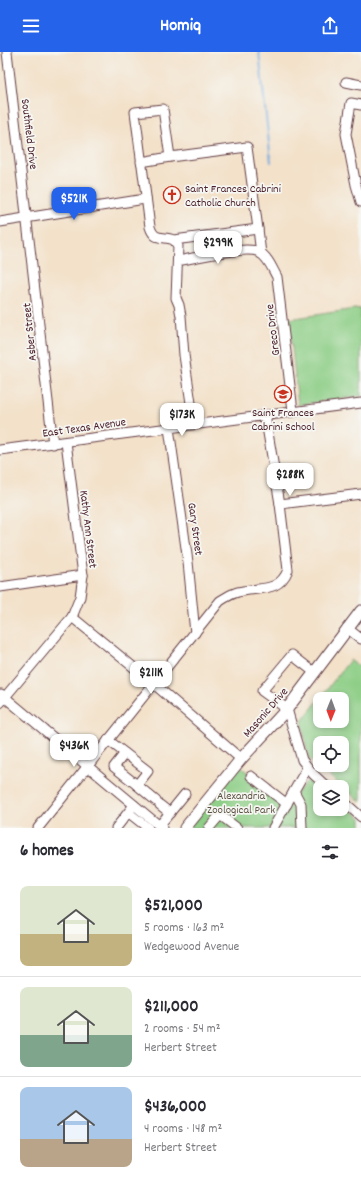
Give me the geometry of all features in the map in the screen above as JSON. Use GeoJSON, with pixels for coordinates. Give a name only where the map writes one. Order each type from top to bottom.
{"type":"FeatureCollection","features":[{"type":"Feature","properties":{"kind":"main road","name":"Masonic Drive"},"geometry":{"type":"LineString","coordinates":[[185,828],[241,759],[287,708],[361,611]]}},
{"type":"Feature","properties":{"kind":"street","name":"Southfield Drive"},"geometry":{"type":"LineString","coordinates":[[7,52],[28,218]]}},
{"type":"Feature","properties":{"kind":"street"},"geometry":{"type":"LineString","coordinates":[[346,82],[361,86]]}},
{"type":"Feature","properties":{"kind":"street"},"geometry":{"type":"LineString","coordinates":[[361,105],[351,103],[346,134],[356,185],[361,202]]}},
{"type":"Feature","properties":{"kind":"street"},"geometry":{"type":"LineString","coordinates":[[170,157],[163,109],[135,112],[145,199],[152,234],[157,237],[174,240],[258,229]]}},
{"type":"Feature","properties":{"kind":"street"},"geometry":{"type":"LineString","coordinates":[[141,162],[247,148],[258,229],[259,253],[244,249],[178,261]]}},
{"type":"Feature","properties":{"kind":"street"},"geometry":{"type":"LineString","coordinates":[[0,222],[145,199]]}},
{"type":"Feature","properties":{"kind":"street","name":"Asber Street"},"geometry":{"type":"LineString","coordinates":[[28,218],[53,444]]}},
{"type":"Feature","properties":{"kind":"street"},"geometry":{"type":"LineString","coordinates":[[174,240],[178,246],[175,285],[176,298],[180,306],[184,355],[194,424]]}},
{"type":"Feature","properties":{"kind":"street","name":"Greco Drive"},"geometry":{"type":"LineString","coordinates":[[259,253],[268,261],[277,277],[294,411]]}},
{"type":"Feature","properties":{"kind":"street","name":"East Texas Avenue"},"geometry":{"type":"LineString","coordinates":[[0,450],[361,403]]}},
{"type":"Feature","properties":{"kind":"street"},"geometry":{"type":"LineString","coordinates":[[38,828],[220,601],[231,594],[242,591],[273,587],[282,582],[285,577],[288,570],[280,504],[265,415]]}},
{"type":"Feature","properties":{"kind":"street","name":"Gary Street"},"geometry":{"type":"LineString","coordinates":[[169,428],[188,562],[195,633]]}},
{"type":"Feature","properties":{"kind":"street","name":"Kathy Ann Street"},"geometry":{"type":"LineString","coordinates":[[1,698],[72,617],[80,597],[83,576],[66,442]]}},
{"type":"Feature","properties":{"kind":"street"},"geometry":{"type":"LineString","coordinates":[[280,504],[361,494]]}},
{"type":"Feature","properties":{"kind":"street"},"geometry":{"type":"LineString","coordinates":[[0,587],[83,576]]}},
{"type":"Feature","properties":{"kind":"street"},"geometry":{"type":"LineString","coordinates":[[72,617],[154,684],[241,759]]}},
{"type":"Feature","properties":{"kind":"street"},"geometry":{"type":"LineString","coordinates":[[347,628],[361,639]]}},
{"type":"Feature","properties":{"kind":"street"},"geometry":{"type":"LineString","coordinates":[[314,672],[292,655],[262,691],[287,708],[302,760],[307,768],[320,780]]}},
{"type":"Feature","properties":{"kind":"street"},"geometry":{"type":"LineString","coordinates":[[1,698],[88,766],[148,828]]}},
{"type":"Feature","properties":{"kind":"street"},"geometry":{"type":"LineString","coordinates":[[108,740],[148,771],[137,785]]}},
{"type":"Feature","properties":{"kind":"street"},"geometry":{"type":"LineString","coordinates":[[125,753],[114,767],[170,813]]}},
{"type":"Feature","properties":{"kind":"street"},"geometry":{"type":"LineString","coordinates":[[273,828],[307,768]]}},
{"type":"Feature","properties":{"kind":"street"},"geometry":{"type":"LineString","coordinates":[[251,776],[287,804]]}},
{"type":"Feature","properties":{"kind":"street"},"geometry":{"type":"LineString","coordinates":[[294,791],[301,804],[302,828]]}},
{"type":"Feature","properties":{"kind":"street"},"geometry":{"type":"LineString","coordinates":[[131,809],[160,827],[185,794]]}},
{"type":"Feature","properties":{"kind":"street"},"geometry":{"type":"LineString","coordinates":[[349,806],[361,817]]}},
{"type":"Feature","properties":{"kind":"street"},"geometry":{"type":"LineString","coordinates":[[116,828],[131,809]]}},
{"type":"Feature","properties":{"kind":"street"},"geometry":{"type":"LineString","coordinates":[[209,828],[220,815],[237,828]]}},
{"type":"Feature","properties":{"kind":"green space"},"geometry":{"type":"Polygon","coordinates":[[[361,308],[361,396],[298,405],[289,319],[361,308]]]}},
{"type":"Feature","properties":{"kind":"green space"},"geometry":{"type":"Polygon","coordinates":[[[350,660],[361,668],[361,802],[349,792],[349,780],[334,780],[325,772],[349,772],[349,736],[313,736],[313,762],[308,758],[302,721],[313,707],[313,728],[349,728],[349,692],[325,692],[350,660]]]}},
{"type":"Feature","properties":{"kind":"green space","name":"Alexandria Zoological Park"},"geometry":{"type":"Polygon","coordinates":[[[237,764],[288,804],[311,776],[316,780],[313,780],[313,816],[349,816],[349,808],[361,818],[361,828],[188,828],[237,764]]]}},
{"type":"Feature","properties":{"kind":"waterway"},"geometry":{"type":"LineString","coordinates":[[259,52],[271,162]]}},
{"type":"Feature","properties":{"kind":"place","name":"Saint Frances Cabrini Catholic Church"},"geometry":{"type":"Point","coordinates":[172,195]}},
{"type":"Feature","properties":{"kind":"place","name":"Saint Frances Cabrini School"},"geometry":{"type":"Point","coordinates":[283,394]}}]}
